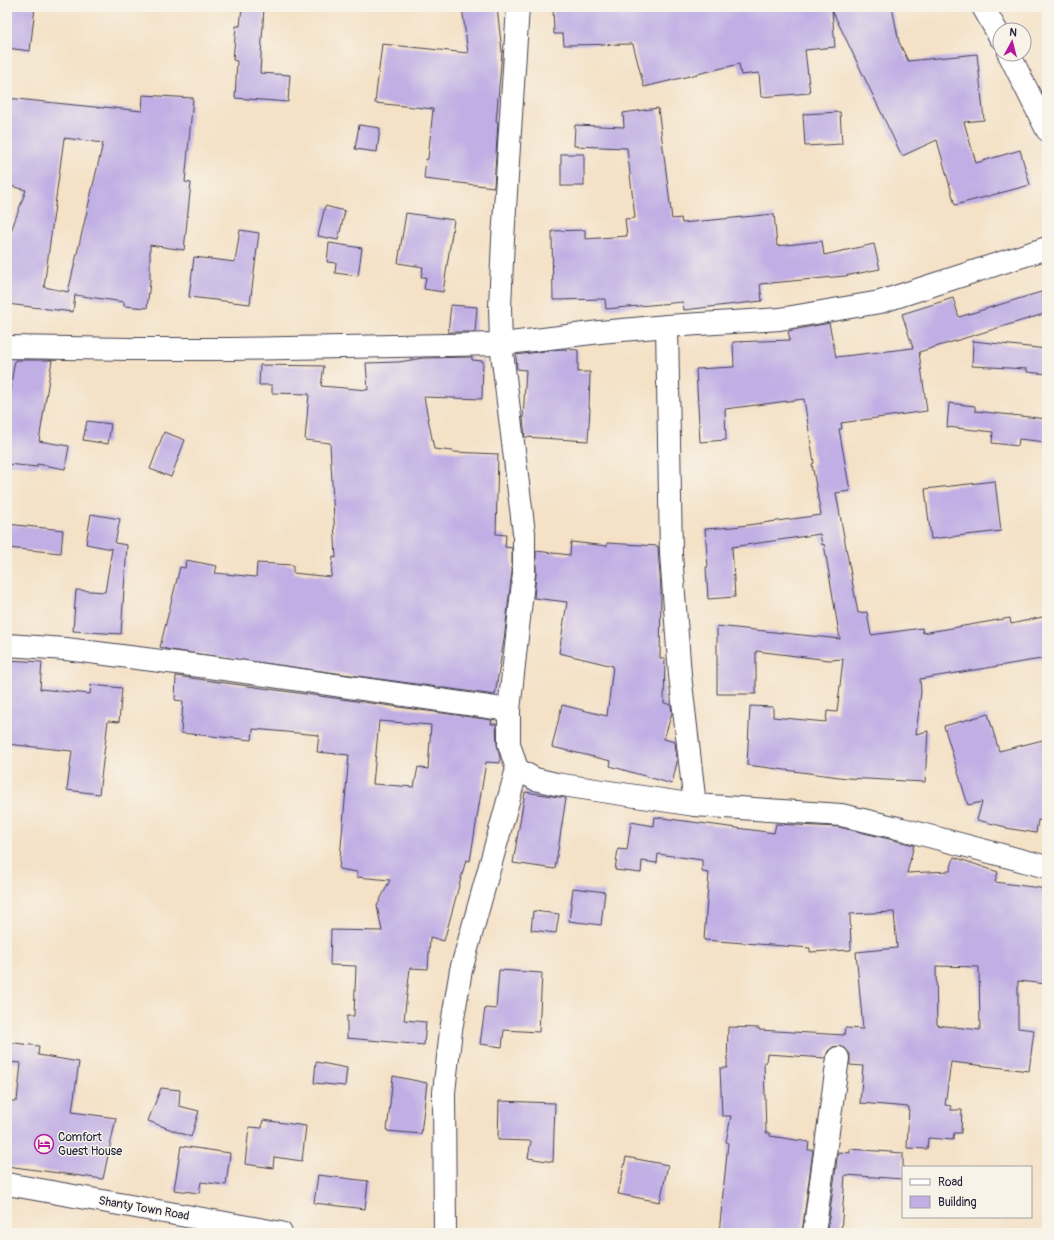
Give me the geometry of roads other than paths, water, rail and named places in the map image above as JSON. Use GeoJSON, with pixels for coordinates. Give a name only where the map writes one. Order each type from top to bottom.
{"type":"FeatureCollection","features":[{"type":"Feature","properties":{"kind":"street"},"geometry":{"type":"LineString","coordinates":[[445,1233],[444,1092],[450,1030],[461,970],[517,769],[509,744],[509,710],[524,573],[524,533],[502,344],[500,307],[518,7]]}},
{"type":"Feature","properties":{"kind":"street"},"geometry":{"type":"LineString","coordinates":[[983,7],[992,23]]}},
{"type":"Feature","properties":{"kind":"street"},"geometry":{"type":"LineString","coordinates":[[1013,62],[1047,130]]}},
{"type":"Feature","properties":{"kind":"street"},"geometry":{"type":"LineString","coordinates":[[7,346],[130,349],[214,349],[502,344],[667,326],[780,319],[880,302],[1047,248]]}},
{"type":"Feature","properties":{"kind":"street"},"geometry":{"type":"LineString","coordinates":[[667,326],[671,554],[680,675],[695,805]]}},
{"type":"Feature","properties":{"kind":"street"},"geometry":{"type":"LineString","coordinates":[[7,645],[66,649],[137,658],[509,710]]}},
{"type":"Feature","properties":{"kind":"street"},"geometry":{"type":"LineString","coordinates":[[517,769],[534,779],[556,784],[695,805],[841,816],[902,829],[1047,867]]}},
{"type":"Feature","properties":{"kind":"street"},"geometry":{"type":"LineString","coordinates":[[814,1233],[838,1058]]}},
{"type":"Feature","properties":{"kind":"street","name":"Shanty Town Road"},"geometry":{"type":"LineString","coordinates":[[7,1184],[281,1233]]}},
{"type":"Feature","properties":{"kind":"place","name":"Comfort Guest House"},"geometry":{"type":"Point","coordinates":[44,1144]}}]}
